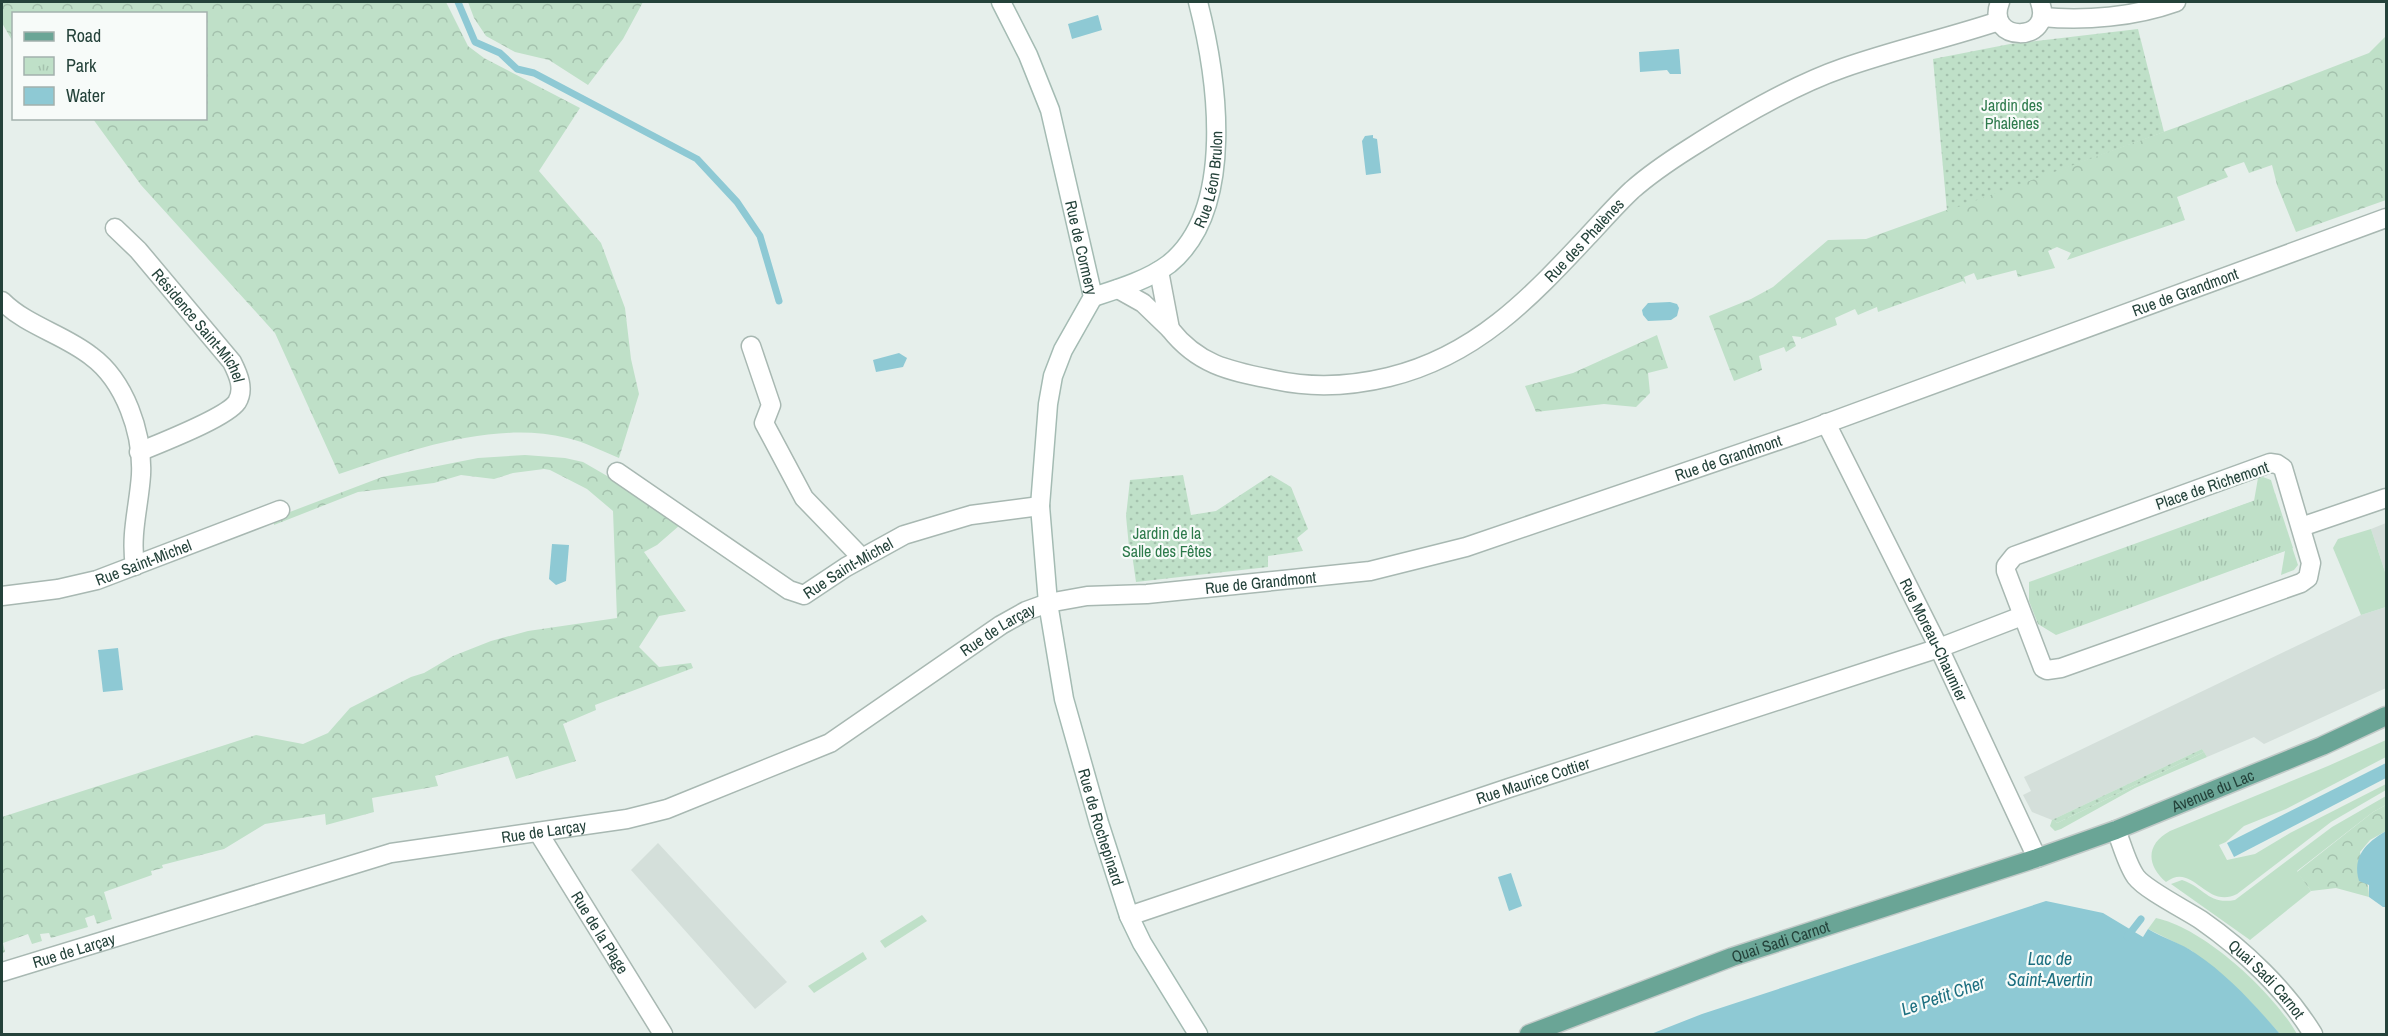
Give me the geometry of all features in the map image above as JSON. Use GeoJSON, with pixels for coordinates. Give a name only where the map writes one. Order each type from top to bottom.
{"type":"FeatureCollection","features":[{"type":"Feature","properties":{"kind":"main road","name":"Avenue du Lac"},"geometry":{"type":"LineString","coordinates":[[2037,858],[2116,830],[2322,746],[2386,716]]}},
{"type":"Feature","properties":{"kind":"main road","name":"Quai Sadi Carnot"},"geometry":{"type":"LineString","coordinates":[[1529,1035],[1732,957],[2037,858]]}},
{"type":"Feature","properties":{"kind":"street","name":"Rue de Cormery"},"geometry":{"type":"LineString","coordinates":[[1001,2],[1028,55],[1050,110],[1093,297],[1063,350],[1053,376],[1048,404],[1040,506],[1048,603]]}},
{"type":"Feature","properties":{"kind":"street","name":"Rue Léon Brulon"},"geometry":{"type":"LineString","coordinates":[[1093,297],[1159,271],[1170,262],[1194,235],[1211,193],[1215,118],[1211,69],[1198,2]]}},
{"type":"Feature","properties":{"kind":"street"},"geometry":{"type":"LineString","coordinates":[[2000,2],[1997,14],[1999,21],[2008,31],[2022,34],[2034,29],[2041,9],[2071,20],[2125,14],[2175,2]]}},
{"type":"Feature","properties":{"kind":"street","name":"Rue des Phalènes"},"geometry":{"type":"LineString","coordinates":[[1118,289],[1143,303],[1194,354],[1230,370],[1294,384],[1340,385],[1372,381],[1426,366],[1447,357],[1490,331],[1528,299],[1632,190],[1688,149],[1759,106],[1842,68],[1950,38],[1999,21]]}},
{"type":"Feature","properties":{"kind":"street","name":"Rue de Grandmont"},"geometry":{"type":"LineString","coordinates":[[1048,603],[1087,596],[1147,594],[1370,571],[1498,537],[1826,423],[2386,218]]}},
{"type":"Feature","properties":{"kind":"street","name":"Résidence Saint-Michel"},"geometry":{"type":"LineString","coordinates":[[115,228],[138,250],[232,362],[239,378],[241,391],[237,402],[219,416],[139,452]]}},
{"type":"Feature","properties":{"kind":"street"},"geometry":{"type":"LineString","coordinates":[[1159,271],[1170,329]]}},
{"type":"Feature","properties":{"kind":"street"},"geometry":{"type":"LineString","coordinates":[[2,301],[22,317],[90,354],[104,366],[124,398],[132,417],[141,476],[132,538],[135,566]]}},
{"type":"Feature","properties":{"kind":"street"},"geometry":{"type":"LineString","coordinates":[[751,346],[771,405],[764,423],[804,498],[862,558]]}},
{"type":"Feature","properties":{"kind":"street","name":"Rue Moreau-Chaumier"},"geometry":{"type":"LineString","coordinates":[[1826,423],[1939,648],[2037,858]]}},
{"type":"Feature","properties":{"kind":"street","name":"Place de Richemont"},"geometry":{"type":"LineString","coordinates":[[2270,463],[2283,468],[2311,563],[2308,578],[2301,583],[2061,668],[2047,670],[2043,668],[2022,616],[2006,572],[2006,566],[2014,556],[2260,465],[2270,463]]}},
{"type":"Feature","properties":{"kind":"street","name":"Rue Saint-Michel"},"geometry":{"type":"LineString","coordinates":[[617,472],[789,590],[804,595],[862,558],[904,535],[971,515],[1040,506]]}},
{"type":"Feature","properties":{"kind":"street"},"geometry":{"type":"LineString","coordinates":[[2301,527],[2386,498]]}},
{"type":"Feature","properties":{"kind":"street","name":"Rue Saint-Michel"},"geometry":{"type":"LineString","coordinates":[[2,597],[58,589],[97,580],[280,510]]}},
{"type":"Feature","properties":{"kind":"street","name":"Rue de Larçay"},"geometry":{"type":"LineString","coordinates":[[2,972],[391,853],[627,819],[667,809],[830,743],[1001,625],[1026,611],[1048,603]]}},
{"type":"Feature","properties":{"kind":"street","name":"Rue de Rochepinard"},"geometry":{"type":"LineString","coordinates":[[1048,603],[1064,699],[1099,823],[1129,916],[1142,943],[1198,1035]]}},
{"type":"Feature","properties":{"kind":"street"},"geometry":{"type":"LineString","coordinates":[[1939,648],[2022,616]]}},
{"type":"Feature","properties":{"kind":"street","name":"Rue Maurice Cottier"},"geometry":{"type":"LineString","coordinates":[[1129,916],[1509,788],[1939,648]]}},
{"type":"Feature","properties":{"kind":"street","name":"Quai Sadi Carnot"},"geometry":{"type":"LineString","coordinates":[[2116,830],[2136,877],[2204,922],[2249,959],[2279,990],[2313,1035]]}},
{"type":"Feature","properties":{"kind":"street","name":"Rue de la Plage"},"geometry":{"type":"LineString","coordinates":[[538,832],[663,1035]]}},
{"type":"Feature","properties":{"kind":"shaded area"},"geometry":{"type":"Polygon","coordinates":[[[2386,523],[2386,575],[2371,529],[2386,523]]]}},
{"type":"Feature","properties":{"kind":"shaded area"},"geometry":{"type":"Polygon","coordinates":[[[2386,607],[2386,688],[2264,744],[2254,737],[2207,757],[2202,749],[2052,820],[2032,812],[2023,795],[2031,791],[2024,777],[2361,615],[2386,607]]]}},
{"type":"Feature","properties":{"kind":"shaded area"},"geometry":{"type":"Polygon","coordinates":[[[658,843],[787,982],[755,1009],[631,870],[658,843]]]}},
{"type":"Feature","properties":{"kind":"green space"},"geometry":{"type":"Polygon","coordinates":[[[2,2],[446,2],[468,46],[484,58],[580,108],[539,171],[601,243],[625,308],[631,359],[639,394],[619,458],[567,438],[539,433],[510,433],[481,435],[422,448],[339,474],[275,333],[141,185],[94,120],[207,120],[207,12],[12,12],[12,40],[2,23],[2,2]]]}},
{"type":"Feature","properties":{"kind":"green space"},"geometry":{"type":"Polygon","coordinates":[[[468,2],[643,2],[623,39],[588,85],[549,60],[515,52],[486,36],[474,18],[468,2]]]}},
{"type":"Feature","properties":{"kind":"green space","name":"Jardin des Phalènes"},"geometry":{"type":"Polygon","coordinates":[[[2138,29],[2164,132],[1947,211],[1933,59],[2010,44],[2138,29]]]}},
{"type":"Feature","properties":{"kind":"green space"},"geometry":{"type":"Polygon","coordinates":[[[2386,36],[2386,200],[2296,232],[2277,185],[2272,165],[2249,173],[2244,162],[2224,169],[2228,177],[2177,197],[2185,220],[2067,260],[2071,253],[2057,247],[2048,251],[2055,268],[2018,277],[2016,270],[1977,280],[1974,273],[1964,277],[1966,284],[1963,281],[1878,312],[1877,307],[1858,315],[1855,309],[1835,318],[1837,325],[1801,339],[1801,337],[1792,336],[1796,346],[1786,352],[1784,347],[1759,356],[1762,370],[1734,381],[1709,316],[1751,299],[1773,287],[1828,240],[1866,239],[2180,126],[2369,53],[2386,36]]]}},
{"type":"Feature","properties":{"kind":"green space"},"geometry":{"type":"Polygon","coordinates":[[[1657,335],[1668,368],[1648,373],[1650,393],[1636,407],[1604,404],[1536,412],[1525,386],[1573,373],[1657,335]]]}},
{"type":"Feature","properties":{"kind":"green space"},"geometry":{"type":"Polygon","coordinates":[[[525,455],[565,458],[583,462],[628,488],[680,525],[657,545],[644,552],[686,611],[659,616],[639,647],[659,667],[691,663],[693,668],[595,705],[596,710],[563,724],[576,761],[516,779],[508,756],[435,776],[438,786],[372,798],[374,812],[326,825],[325,814],[265,824],[224,849],[162,865],[163,868],[151,871],[152,875],[104,892],[112,919],[97,924],[94,915],[85,918],[88,927],[51,938],[49,933],[40,934],[42,941],[32,944],[28,934],[3,943],[5,952],[2,953],[2,817],[256,735],[303,744],[328,733],[350,708],[411,677],[424,673],[453,656],[491,641],[528,631],[617,618],[613,511],[587,489],[550,470],[513,473],[494,479],[461,475],[434,483],[358,492],[274,525],[274,518],[382,477],[478,458],[525,455]]]}},
{"type":"Feature","properties":{"kind":"green space","name":"Jardin de la Salle des Fêtes"},"geometry":{"type":"Polygon","coordinates":[[[1183,475],[1191,515],[1216,511],[1271,475],[1291,487],[1308,529],[1297,538],[1303,551],[1268,556],[1268,567],[1136,582],[1126,516],[1130,480],[1183,475]]]}},
{"type":"Feature","properties":{"kind":"green space"},"geometry":{"type":"Polygon","coordinates":[[[2258,478],[2271,480],[2276,497],[2215,515],[2254,501],[2258,478]]]}},
{"type":"Feature","properties":{"kind":"green space"},"geometry":{"type":"Polygon","coordinates":[[[2275,493],[2293,548],[2056,635],[2038,624],[2029,601],[2029,582],[2275,493]]]}},
{"type":"Feature","properties":{"kind":"green space"},"geometry":{"type":"Polygon","coordinates":[[[2371,529],[2386,575],[2386,607],[2361,615],[2333,548],[2338,539],[2371,529]]]}},
{"type":"Feature","properties":{"kind":"green space"},"geometry":{"type":"Polygon","coordinates":[[[2291,544],[2298,565],[2294,570],[2281,575],[2285,551],[2235,569],[2291,544]]]}},
{"type":"Feature","properties":{"kind":"green space"},"geometry":{"type":"Polygon","coordinates":[[[2386,740],[2386,757],[2286,809],[2244,826],[2226,842],[2219,845],[2227,860],[2255,854],[2290,833],[2386,784],[2386,790],[2331,822],[2237,894],[2226,897],[2217,896],[2184,877],[2176,877],[2166,882],[2155,869],[2152,862],[2153,848],[2162,836],[2170,831],[2386,740]]]}},
{"type":"Feature","properties":{"kind":"green space"},"geometry":{"type":"Polygon","coordinates":[[[2202,749],[2204,752],[2057,823],[2054,819],[2202,749]]]}},
{"type":"Feature","properties":{"kind":"green space"},"geometry":{"type":"Polygon","coordinates":[[[2204,752],[2207,757],[2135,788],[2061,829],[2055,831],[2050,826],[2054,819],[2057,823],[2204,752]]]}},
{"type":"Feature","properties":{"kind":"green space"},"geometry":{"type":"Polygon","coordinates":[[[2386,796],[2386,805],[2373,812],[2297,871],[2311,891],[2250,940],[2171,884],[2182,880],[2212,898],[2235,900],[2332,827],[2386,796]]]}},
{"type":"Feature","properties":{"kind":"green space"},"geometry":{"type":"Polygon","coordinates":[[[2386,805],[2386,831],[2370,840],[2360,852],[2369,897],[2336,888],[2311,891],[2297,872],[2373,812],[2386,805]]]}},
{"type":"Feature","properties":{"kind":"green space"},"geometry":{"type":"Polygon","coordinates":[[[922,915],[927,921],[885,948],[880,941],[922,915]]]}},
{"type":"Feature","properties":{"kind":"green space"},"geometry":{"type":"Polygon","coordinates":[[[2156,918],[2195,934],[2236,964],[2272,1000],[2297,1034],[2280,1034],[2249,1000],[2192,951],[2148,929],[2156,918]]]}},
{"type":"Feature","properties":{"kind":"green space"},"geometry":{"type":"Polygon","coordinates":[[[863,952],[867,959],[814,993],[808,986],[863,952]]]}},
{"type":"Feature","properties":{"kind":"water"},"geometry":{"type":"Polygon","coordinates":[[[1098,15],[1102,30],[1072,39],[1068,24],[1098,15]]]}},
{"type":"Feature","properties":{"kind":"water"},"geometry":{"type":"Polygon","coordinates":[[[1679,49],[1681,74],[1670,74],[1667,70],[1640,72],[1639,52],[1679,49]]]}},
{"type":"Feature","properties":{"kind":"water"},"geometry":{"type":"Polygon","coordinates":[[[1373,135],[1373,138],[1377,139],[1381,173],[1366,175],[1362,141],[1365,136],[1373,135]]]}},
{"type":"Feature","properties":{"kind":"water"},"geometry":{"type":"Polygon","coordinates":[[[1648,303],[1677,304],[1679,308],[1677,316],[1671,320],[1648,321],[1643,315],[1642,310],[1648,303]]]}},
{"type":"Feature","properties":{"kind":"water"},"geometry":{"type":"Polygon","coordinates":[[[899,353],[907,358],[903,367],[876,372],[873,360],[899,353]]]}},
{"type":"Feature","properties":{"kind":"water"},"geometry":{"type":"Polygon","coordinates":[[[552,544],[569,545],[566,581],[556,585],[549,579],[552,544]]]}},
{"type":"Feature","properties":{"kind":"water"},"geometry":{"type":"Polygon","coordinates":[[[118,648],[123,690],[103,692],[98,650],[118,648]]]}},
{"type":"Feature","properties":{"kind":"water"},"geometry":{"type":"Polygon","coordinates":[[[2386,763],[2386,778],[2234,857],[2227,843],[2386,763]]]}},
{"type":"Feature","properties":{"kind":"water"},"geometry":{"type":"Polygon","coordinates":[[[2386,831],[2386,907],[2383,907],[2369,897],[2369,885],[2359,881],[2357,864],[2362,851],[2372,840],[2386,831]]]}},
{"type":"Feature","properties":{"kind":"water"},"geometry":{"type":"Polygon","coordinates":[[[1511,873],[1522,906],[1509,911],[1498,877],[1511,873]]]}},
{"type":"Feature","properties":{"kind":"water","name":"Lac de Saint-Avertin"},"geometry":{"type":"Polygon","coordinates":[[[2046,901],[2103,913],[2143,937],[2148,929],[2190,949],[2230,980],[2280,1034],[1651,1034],[1702,1014],[2046,901]]]}},
{"type":"Feature","properties":{"kind":"waterway"},"geometry":{"type":"LineString","coordinates":[[458,2],[475,42],[500,53],[517,69],[534,73],[697,159],[737,202],[760,236],[779,301]]}},
{"type":"Feature","properties":{"kind":"waterway","name":"Le Petit Cher"},"geometry":{"type":"LineString","coordinates":[[2127,937],[2141,919]]}}]}
